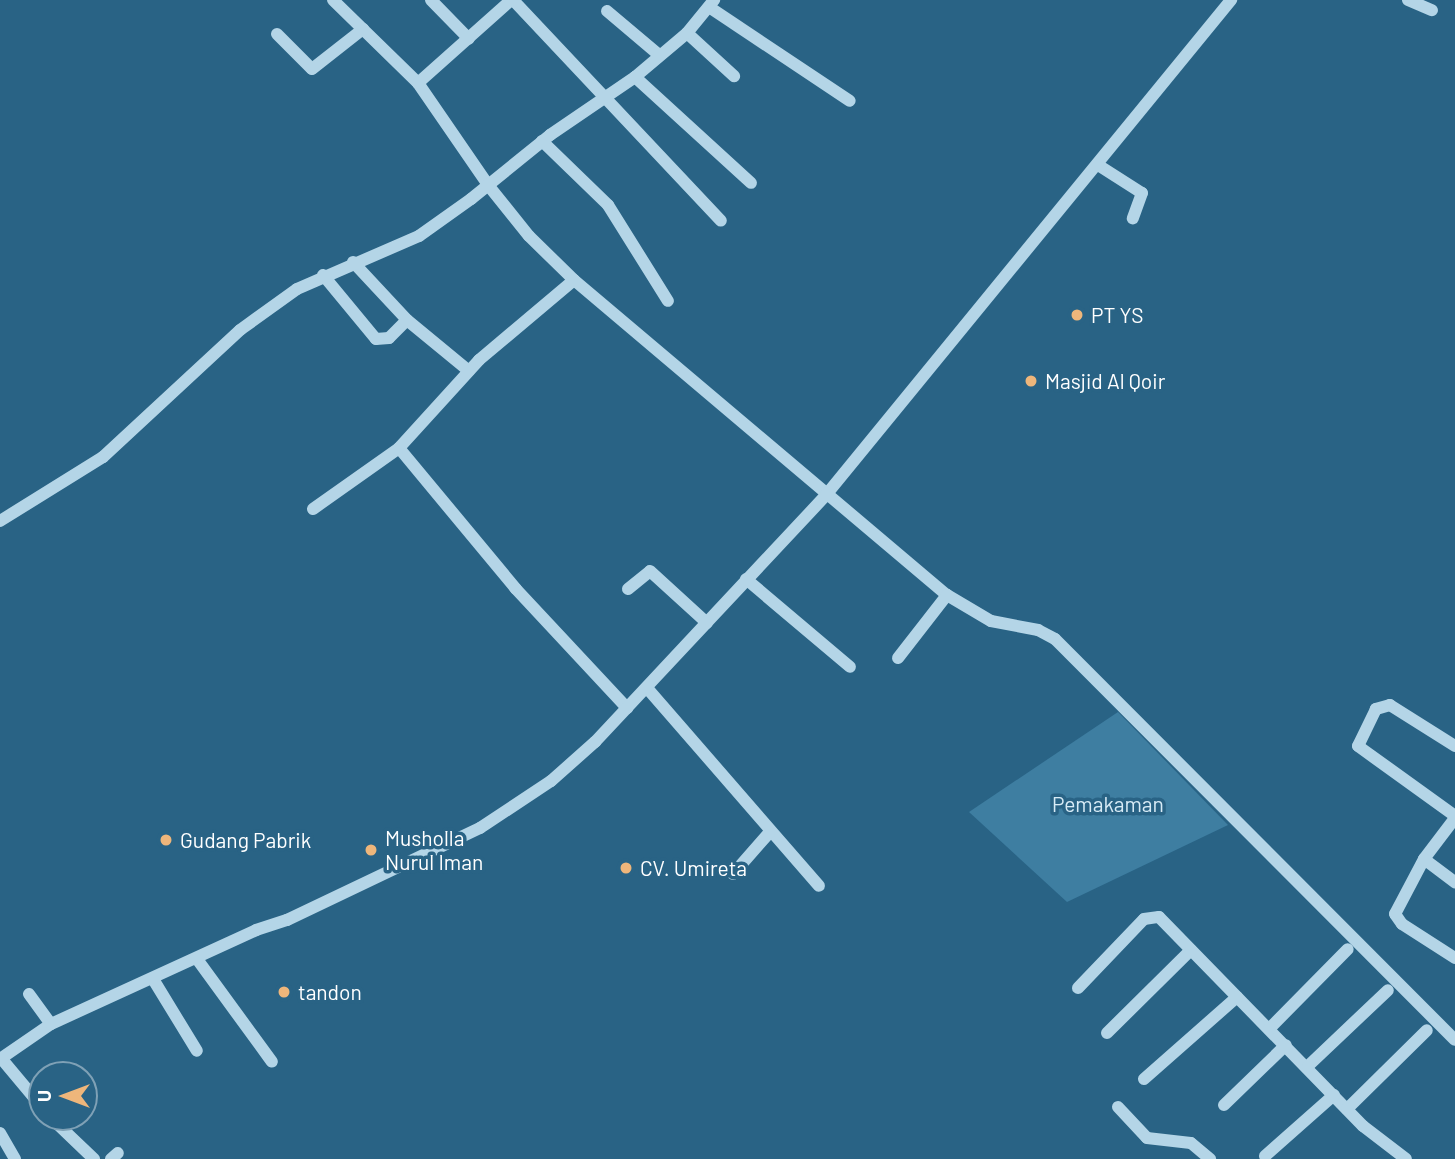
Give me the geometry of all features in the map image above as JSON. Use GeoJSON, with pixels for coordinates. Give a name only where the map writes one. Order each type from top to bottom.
{"type":"FeatureCollection","features":[{"type":"Feature","properties":{"kind":"street"},"geometry":{"type":"LineString","coordinates":[[333,0],[418,83],[488,185],[529,236],[575,280],[947,595],[991,621],[1038,630],[1055,639],[1230,810],[1356,944],[1455,1040]]}},
{"type":"Feature","properties":{"kind":"street"},"geometry":{"type":"LineString","coordinates":[[431,0],[469,39]]}},
{"type":"Feature","properties":{"kind":"street"},"geometry":{"type":"LineString","coordinates":[[418,83],[512,0],[721,221]]}},
{"type":"Feature","properties":{"kind":"street"},"geometry":{"type":"LineString","coordinates":[[28,1090],[1,1058],[51,1024],[197,959],[503,815],[551,782],[647,688],[827,495],[1231,0]]}},
{"type":"Feature","properties":{"kind":"street"},"geometry":{"type":"LineString","coordinates":[[1408,0],[1432,10]]}},
{"type":"Feature","properties":{"kind":"street"},"geometry":{"type":"LineString","coordinates":[[0,521],[103,457],[240,330],[323,275],[419,236],[542,141],[635,77],[687,33],[712,3],[850,101]]}},
{"type":"Feature","properties":{"kind":"street"},"geometry":{"type":"LineString","coordinates":[[607,11],[659,55]]}},
{"type":"Feature","properties":{"kind":"street"},"geometry":{"type":"LineString","coordinates":[[277,34],[312,69],[363,29]]}},
{"type":"Feature","properties":{"kind":"street"},"geometry":{"type":"LineString","coordinates":[[687,33],[734,76]]}},
{"type":"Feature","properties":{"kind":"street"},"geometry":{"type":"LineString","coordinates":[[635,77],[751,183]]}},
{"type":"Feature","properties":{"kind":"street"},"geometry":{"type":"LineString","coordinates":[[542,141],[608,205],[668,301]]}},
{"type":"Feature","properties":{"kind":"street"},"geometry":{"type":"LineString","coordinates":[[1098,165],[1142,193],[1133,218]]}},
{"type":"Feature","properties":{"kind":"street"},"geometry":{"type":"LineString","coordinates":[[353,262],[407,320],[469,371]]}},
{"type":"Feature","properties":{"kind":"street"},"geometry":{"type":"LineString","coordinates":[[323,275],[376,339],[387,340],[407,320]]}},
{"type":"Feature","properties":{"kind":"street"},"geometry":{"type":"LineString","coordinates":[[313,509],[399,448],[469,371],[575,280]]}},
{"type":"Feature","properties":{"kind":"street"},"geometry":{"type":"LineString","coordinates":[[399,448],[516,589],[627,708]]}},
{"type":"Feature","properties":{"kind":"street"},"geometry":{"type":"LineString","coordinates":[[628,589],[644,571],[651,571],[707,622]]}},
{"type":"Feature","properties":{"kind":"street"},"geometry":{"type":"LineString","coordinates":[[746,579],[850,667]]}},
{"type":"Feature","properties":{"kind":"street"},"geometry":{"type":"LineString","coordinates":[[898,658],[947,595]]}},
{"type":"Feature","properties":{"kind":"street"},"geometry":{"type":"LineString","coordinates":[[647,688],[769,833],[819,886]]}},
{"type":"Feature","properties":{"kind":"street"},"geometry":{"type":"LineString","coordinates":[[1455,746],[1390,705],[1376,709],[1358,746],[1455,817],[1424,859],[1397,904],[1396,917],[1455,958]]}},
{"type":"Feature","properties":{"kind":"street"},"geometry":{"type":"LineString","coordinates":[[733,874],[769,833]]}},
{"type":"Feature","properties":{"kind":"street"},"geometry":{"type":"LineString","coordinates":[[1424,859],[1455,882]]}},
{"type":"Feature","properties":{"kind":"street"},"geometry":{"type":"LineString","coordinates":[[1078,988],[1150,916],[1162,920],[1308,1066],[1347,1109],[1406,1159]]}},
{"type":"Feature","properties":{"kind":"street"},"geometry":{"type":"LineString","coordinates":[[1269,1029],[1348,949]]}},
{"type":"Feature","properties":{"kind":"street"},"geometry":{"type":"LineString","coordinates":[[1107,1032],[1191,950]]}},
{"type":"Feature","properties":{"kind":"street"},"geometry":{"type":"LineString","coordinates":[[197,959],[272,1062]]}},
{"type":"Feature","properties":{"kind":"street"},"geometry":{"type":"LineString","coordinates":[[153,979],[197,1051]]}},
{"type":"Feature","properties":{"kind":"street"},"geometry":{"type":"LineString","coordinates":[[1308,1066],[1388,990]]}},
{"type":"Feature","properties":{"kind":"street"},"geometry":{"type":"LineString","coordinates":[[29,994],[51,1024]]}},
{"type":"Feature","properties":{"kind":"street"},"geometry":{"type":"LineString","coordinates":[[1144,1079],[1237,997]]}},
{"type":"Feature","properties":{"kind":"street"},"geometry":{"type":"LineString","coordinates":[[1347,1109],[1427,1030]]}},
{"type":"Feature","properties":{"kind":"street"},"geometry":{"type":"LineString","coordinates":[[1224,1105],[1286,1045]]}},
{"type":"Feature","properties":{"kind":"street"},"geometry":{"type":"LineString","coordinates":[[1265,1156],[1334,1095]]}},
{"type":"Feature","properties":{"kind":"street"},"geometry":{"type":"LineString","coordinates":[[1118,1107],[1147,1138],[1191,1143],[1210,1159]]}},
{"type":"Feature","properties":{"kind":"street"},"geometry":{"type":"LineString","coordinates":[[65,1131],[94,1159]]}},
{"type":"Feature","properties":{"kind":"street"},"geometry":{"type":"LineString","coordinates":[[0,1132],[15,1159]]}},
{"type":"Feature","properties":{"kind":"green space","name":"Pemakaman"},"geometry":{"type":"Polygon","coordinates":[[[1118,712],[1228,825],[1067,902],[969,812],[1118,712]]]}},
{"type":"Feature","properties":{"kind":"place","name":"PT YS"},"geometry":{"type":"Point","coordinates":[1077,315]}},
{"type":"Feature","properties":{"kind":"place","name":"Masjid Al Qoir"},"geometry":{"type":"Point","coordinates":[1031,381]}},
{"type":"Feature","properties":{"kind":"place","name":"Gudang Pabrik"},"geometry":{"type":"Point","coordinates":[166,840]}},
{"type":"Feature","properties":{"kind":"place","name":"Musholla Nurul Iman"},"geometry":{"type":"Point","coordinates":[371,850]}},
{"type":"Feature","properties":{"kind":"place","name":"CV. Umireta"},"geometry":{"type":"Point","coordinates":[626,868]}},
{"type":"Feature","properties":{"kind":"place","name":"tandon"},"geometry":{"type":"Point","coordinates":[284,992]}}]}
